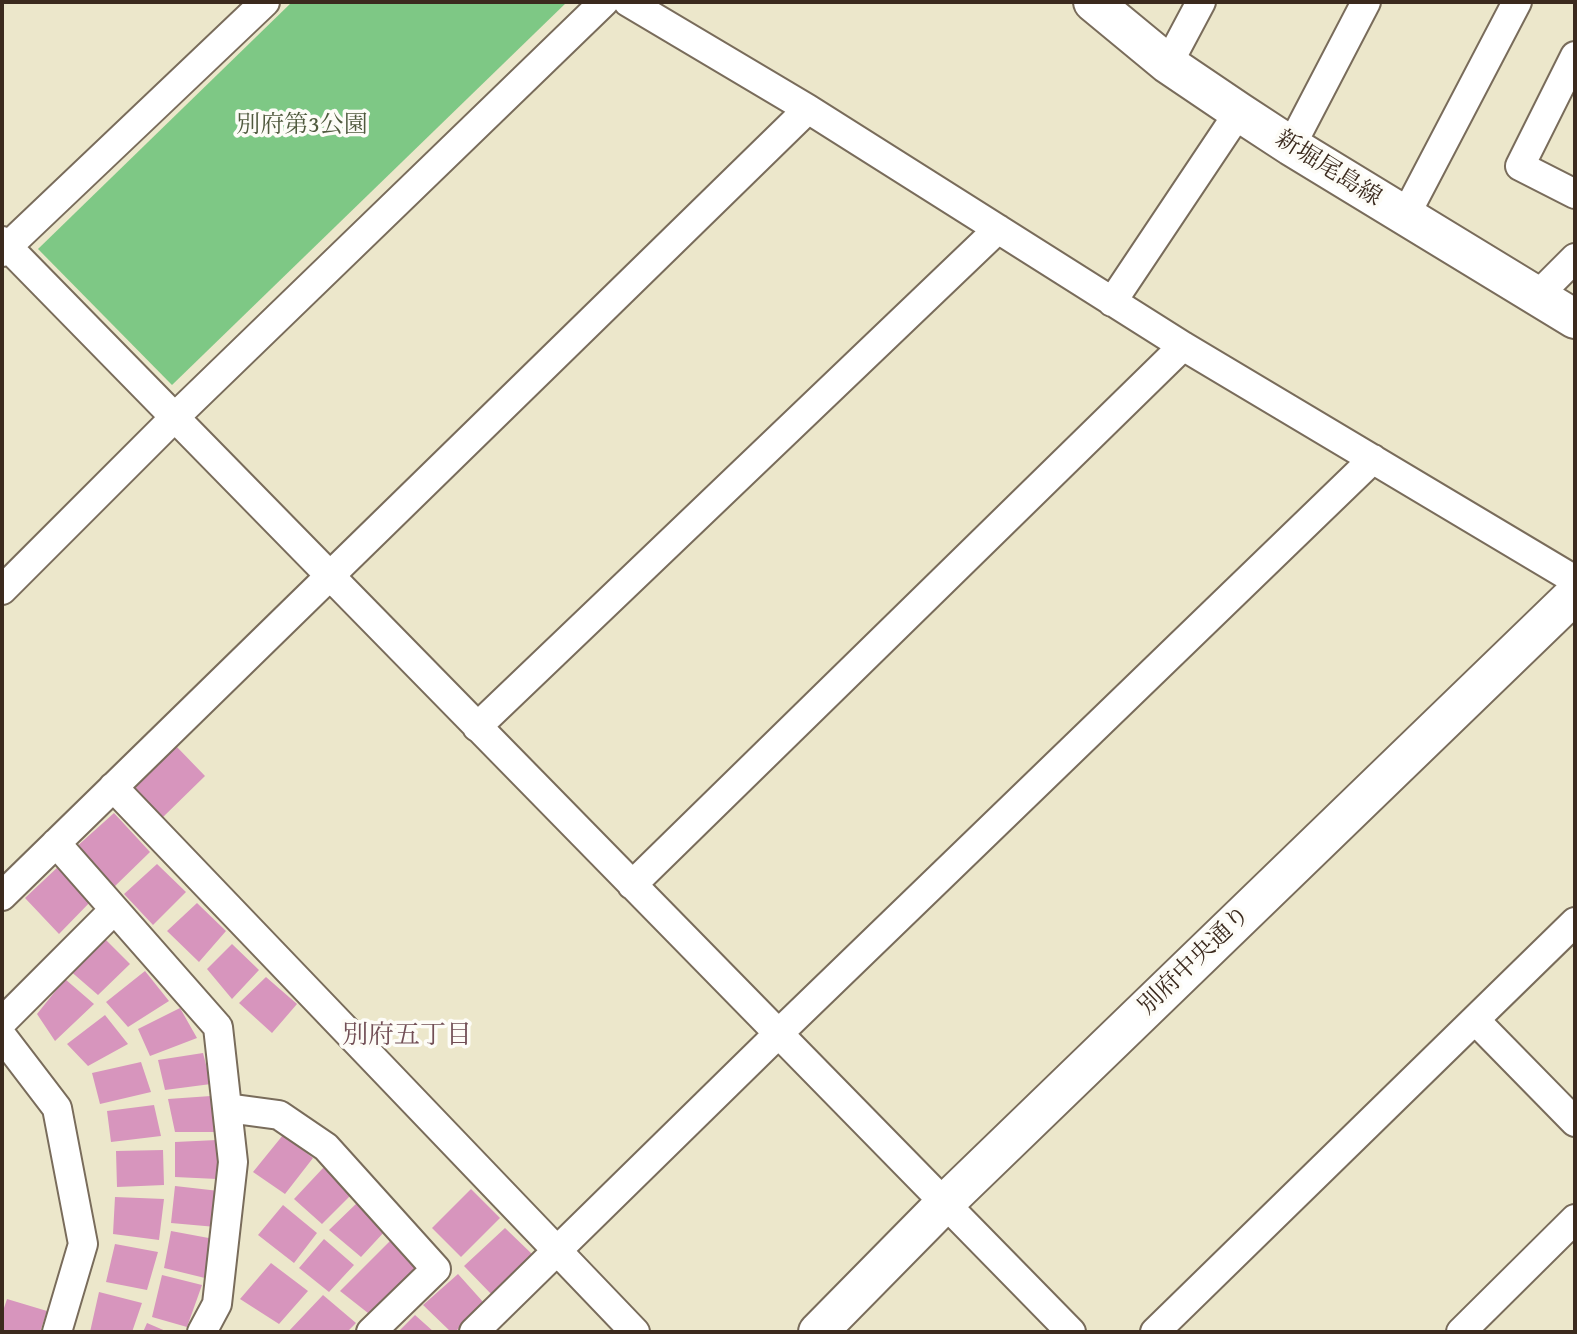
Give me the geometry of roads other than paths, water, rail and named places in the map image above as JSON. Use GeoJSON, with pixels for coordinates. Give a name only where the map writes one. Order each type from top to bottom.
{"type":"FeatureCollection","features":[{"type":"Feature","properties":{"kind":"street"},"geometry":{"type":"LineString","coordinates":[[265,2],[4,246],[1071,1332]]}},
{"type":"Feature","properties":{"kind":"street"},"geometry":{"type":"LineString","coordinates":[[2,590],[174,418],[604,2]]}},
{"type":"Feature","properties":{"kind":"street"},"geometry":{"type":"LineString","coordinates":[[628,2],[808,109],[1183,346],[1575,580]]}},
{"type":"Feature","properties":{"kind":"street","name":"新堀尾島線"},"geometry":{"type":"LineString","coordinates":[[1093,2],[1168,64],[1239,112],[1575,319]]}},
{"type":"Feature","properties":{"kind":"street"},"geometry":{"type":"LineString","coordinates":[[1168,64],[1201,2]]}},
{"type":"Feature","properties":{"kind":"street"},"geometry":{"type":"LineString","coordinates":[[1291,146],[1366,2]]}},
{"type":"Feature","properties":{"kind":"street"},"geometry":{"type":"LineString","coordinates":[[1405,216],[1517,2]]}},
{"type":"Feature","properties":{"kind":"street"},"geometry":{"type":"LineString","coordinates":[[1575,56],[1520,166],[1575,194]]}},
{"type":"Feature","properties":{"kind":"street"},"geometry":{"type":"LineString","coordinates":[[2,896],[808,109]]}},
{"type":"Feature","properties":{"kind":"street"},"geometry":{"type":"LineString","coordinates":[[1112,302],[1239,112]]}},
{"type":"Feature","properties":{"kind":"street"},"geometry":{"type":"LineString","coordinates":[[477,727],[998,229]]}},
{"type":"Feature","properties":{"kind":"street"},"geometry":{"type":"LineString","coordinates":[[1537,296],[1575,258]]}},
{"type":"Feature","properties":{"kind":"street"},"geometry":{"type":"LineString","coordinates":[[632,885],[1183,346]]}},
{"type":"Feature","properties":{"kind":"street"},"geometry":{"type":"LineString","coordinates":[[474,1332],[1373,459]]}},
{"type":"Feature","properties":{"kind":"street","name":"別府中央通り"},"geometry":{"type":"LineString","coordinates":[[818,1332],[944,1204],[1575,594]]}},
{"type":"Feature","properties":{"kind":"street"},"geometry":{"type":"LineString","coordinates":[[113,787],[635,1332]]}},
{"type":"Feature","properties":{"kind":"street"},"geometry":{"type":"LineString","coordinates":[[56,843],[218,1027],[233,1162],[217,1304],[202,1332]]}},
{"type":"Feature","properties":{"kind":"street"},"geometry":{"type":"LineString","coordinates":[[2,1022],[114,910]]}},
{"type":"Feature","properties":{"kind":"street"},"geometry":{"type":"LineString","coordinates":[[1155,1332],[1575,922]]}},
{"type":"Feature","properties":{"kind":"street"},"geometry":{"type":"LineString","coordinates":[[1475,1020],[1575,1122]]}},
{"type":"Feature","properties":{"kind":"street"},"geometry":{"type":"LineString","coordinates":[[2,1036],[57,1108],[83,1244],[57,1332]]}},
{"type":"Feature","properties":{"kind":"street"},"geometry":{"type":"LineString","coordinates":[[227,1108],[279,1115],[326,1147],[436,1269],[371,1332]]}},
{"type":"Feature","properties":{"kind":"street"},"geometry":{"type":"LineString","coordinates":[[1461,1332],[1575,1219]]}},
{"type":"Feature","properties":{"kind":"district","name":"別府五丁目"},"geometry":{"type":"Point","coordinates":[407,1036]}},
{"type":"Feature","properties":{"kind":"park label","name":"別府第3公園"},"geometry":{"type":"Point","coordinates":[302,126]}}]}
